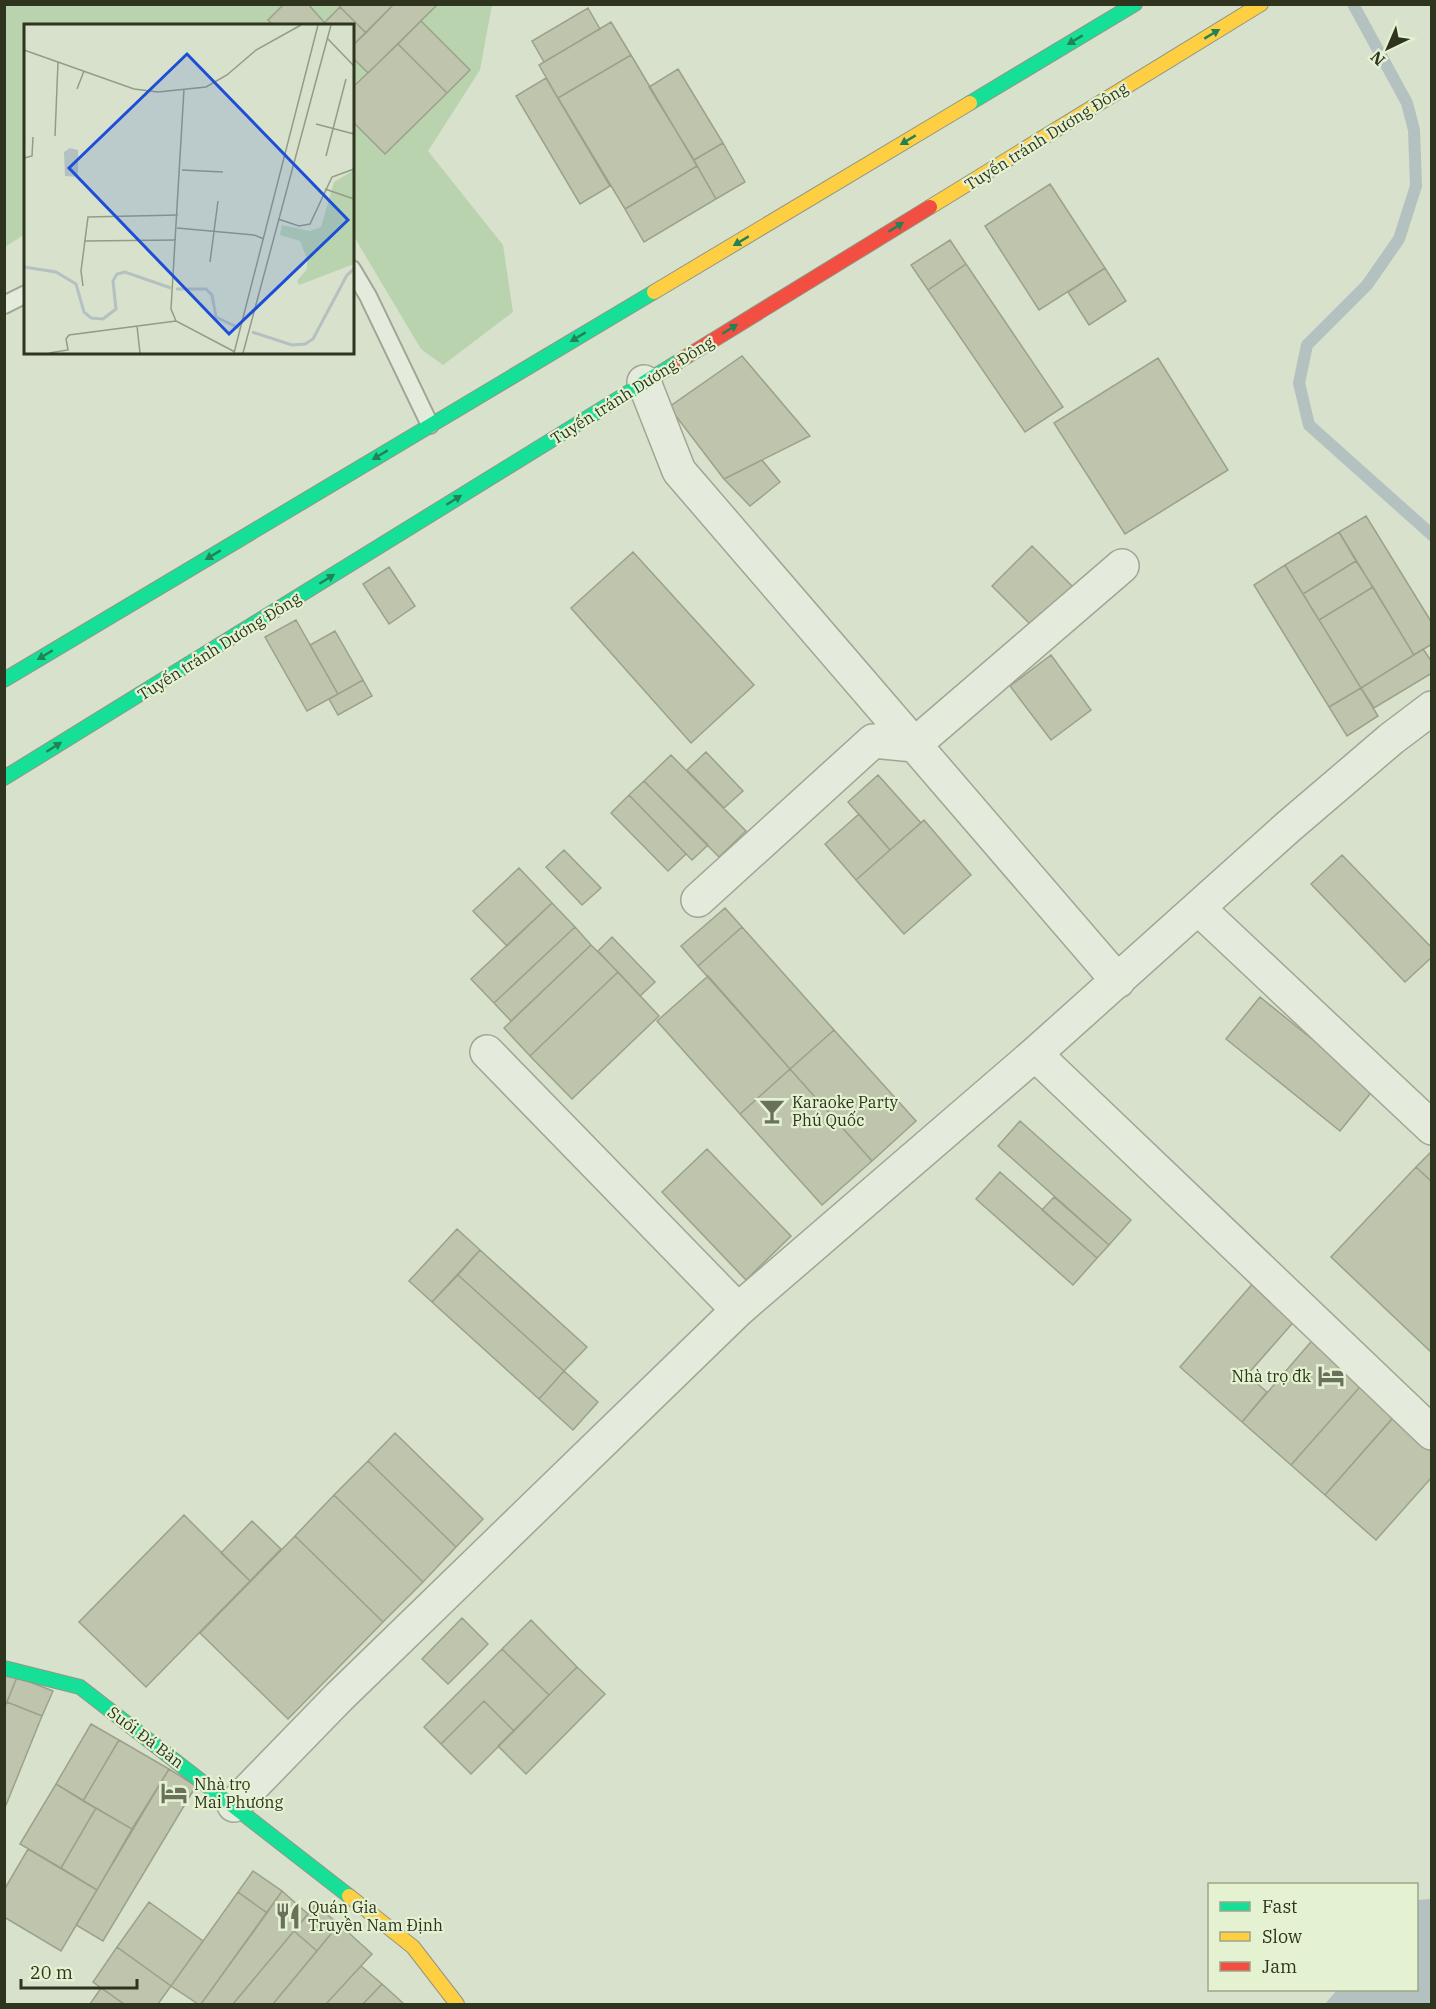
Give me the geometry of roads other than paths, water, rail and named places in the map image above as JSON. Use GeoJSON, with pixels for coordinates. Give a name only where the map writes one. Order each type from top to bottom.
{"type":"FeatureCollection","features":[{"type":"Feature","properties":{"kind":"main road","name":"Tuyến tránh Dương Đông"},"geometry":{"type":"LineString","coordinates":[[4,778],[1261,4]]}},
{"type":"Feature","properties":{"kind":"main road"},"geometry":{"type":"LineString","coordinates":[[4,680],[1130,7]]}},
{"type":"Feature","properties":{"kind":"main road","name":"Suối Đá Bàn"},"geometry":{"type":"LineString","coordinates":[[4,1668],[80,1687],[413,1947],[457,2004]]}},
{"type":"Feature","properties":{"kind":"street"},"geometry":{"type":"LineString","coordinates":[[644,382],[679,471],[1118,981]]}},
{"type":"Feature","properties":{"kind":"street"},"geometry":{"type":"LineString","coordinates":[[698,900],[873,741],[914,745],[1122,566]]}},
{"type":"Feature","properties":{"kind":"street"},"geometry":{"type":"LineString","coordinates":[[234,1805],[339,1697],[738,1310],[1035,1054],[1288,827],[1431,708]]}},
{"type":"Feature","properties":{"kind":"street"},"geometry":{"type":"LineString","coordinates":[[1199,909],[1431,1128]]}},
{"type":"Feature","properties":{"kind":"street"},"geometry":{"type":"LineString","coordinates":[[487,1052],[738,1310]]}},
{"type":"Feature","properties":{"kind":"street"},"geometry":{"type":"LineString","coordinates":[[1035,1054],[1431,1432]]}},
{"type":"Feature","properties":{"kind":"lane"},"geometry":{"type":"LineString","coordinates":[[354,272],[368,296],[430,425]]}},
{"type":"Feature","properties":{"kind":"lane"},"geometry":{"type":"LineString","coordinates":[[4,305],[24,295]]}},
{"type":"Feature","properties":{"kind":"waterway"},"geometry":{"type":"LineString","coordinates":[[1353,4],[1407,103],[1414,130],[1416,186],[1399,239],[1367,285],[1307,345],[1299,383],[1309,425],[1432,535]]}},
{"type":"Feature","properties":{"kind":"place","name":"Karaoke Party Phú Quốc"},"geometry":{"type":"Point","coordinates":[772,1111]}},
{"type":"Feature","properties":{"kind":"place","name":"Nhà trọ đk"},"geometry":{"type":"Point","coordinates":[1331,1376]}},
{"type":"Feature","properties":{"kind":"place","name":"Nhà trọ Mai Phương"},"geometry":{"type":"Point","coordinates":[174,1793]}},
{"type":"Feature","properties":{"kind":"place","name":"Quán Gia Truyền Nam Định"},"geometry":{"type":"Point","coordinates":[288,1916]}}]}
